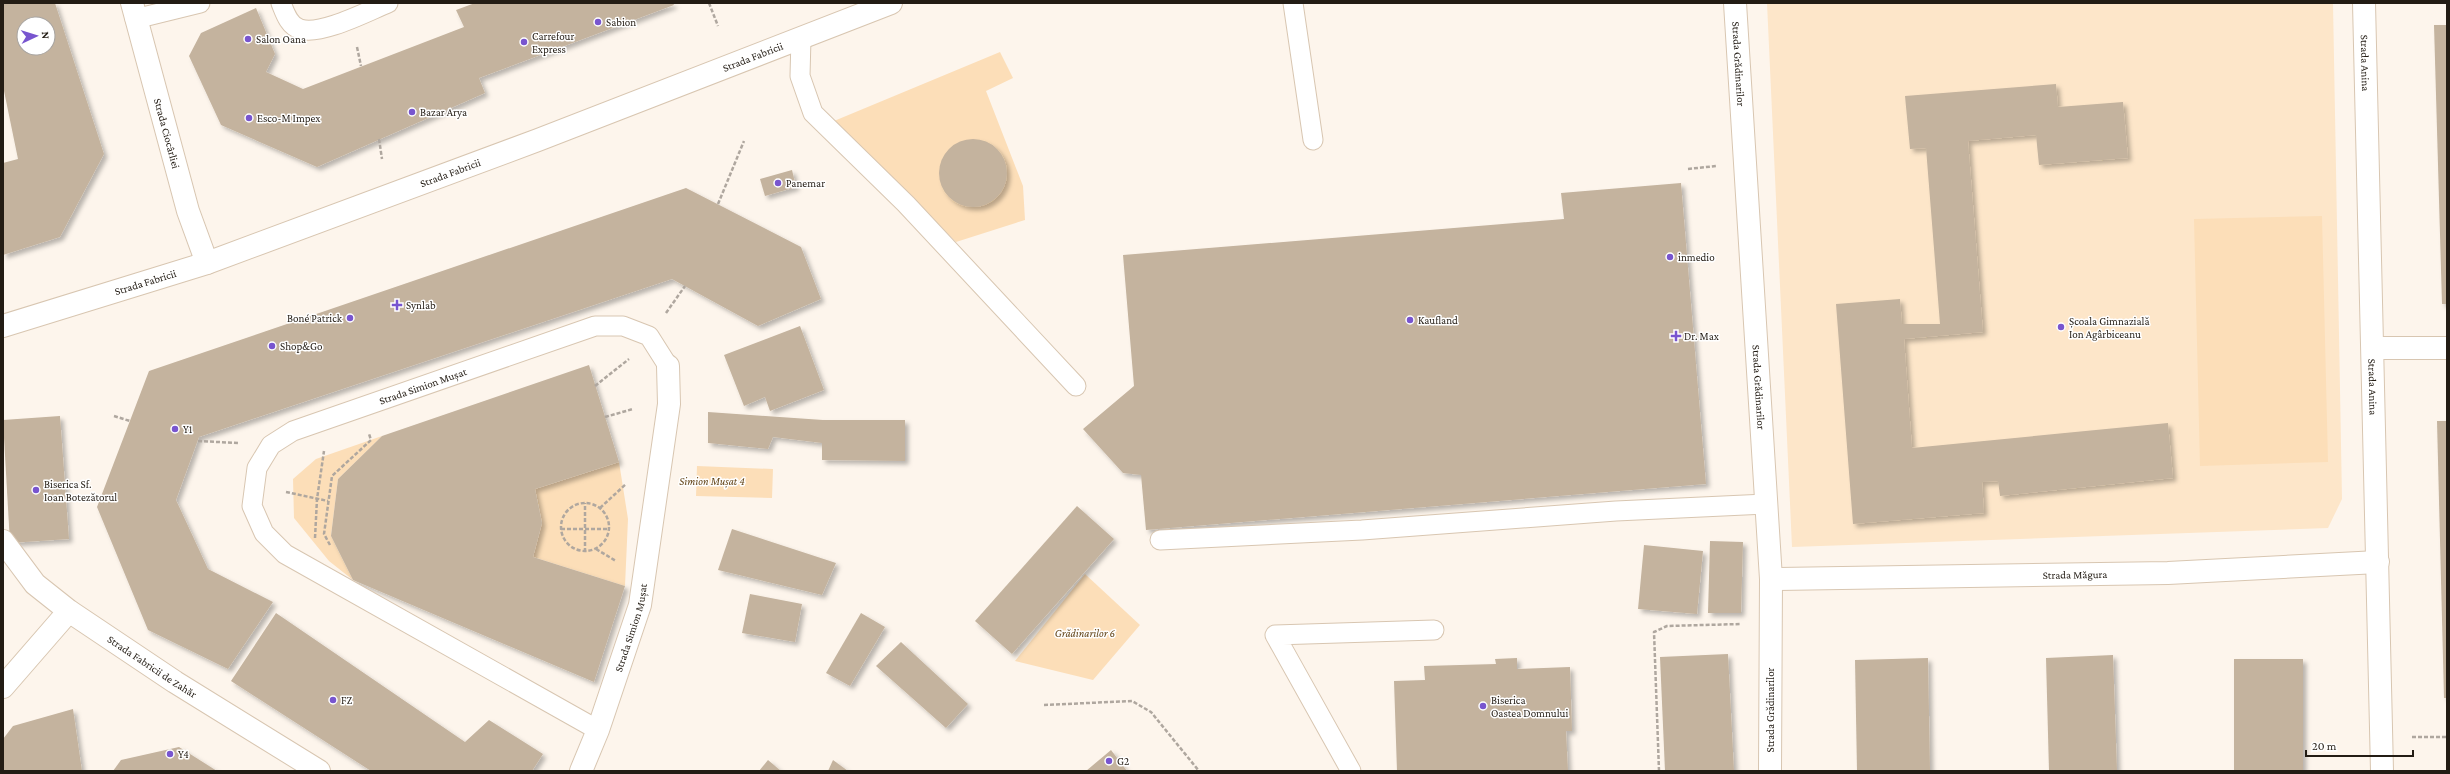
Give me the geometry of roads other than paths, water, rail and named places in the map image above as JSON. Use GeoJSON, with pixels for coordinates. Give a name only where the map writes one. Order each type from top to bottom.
{"type":"FeatureCollection","features":[{"type":"Feature","properties":{"kind":"street","name":"Strada Fabricii"},"geometry":{"type":"LineString","coordinates":[[3,326],[207,263],[538,140],[891,3]]}},
{"type":"Feature","properties":{"kind":"street","name":"Strada Grădinarilor"},"geometry":{"type":"LineString","coordinates":[[1735,3],[1771,579],[1770,771]]}},
{"type":"Feature","properties":{"kind":"street","name":"Strada Anina"},"geometry":{"type":"LineString","coordinates":[[2364,3],[2382,771]]}},
{"type":"Feature","properties":{"kind":"street","name":"Strada Ciocârliei"},"geometry":{"type":"LineString","coordinates":[[134,11],[188,212],[207,263]]}},
{"type":"Feature","properties":{"kind":"street"},"geometry":{"type":"LineString","coordinates":[[2373,348],[2447,348]]}},
{"type":"Feature","properties":{"kind":"street","name":"Strada Simion Mușat"},"geometry":{"type":"LineString","coordinates":[[581,771],[598,730],[640,605],[669,404],[668,366]]}},
{"type":"Feature","properties":{"kind":"street","name":"Strada Fabricii de Zahăr"},"geometry":{"type":"LineString","coordinates":[[3,541],[35,584],[69,611],[175,682],[319,771]]}},
{"type":"Feature","properties":{"kind":"street","name":"Strada Măgura"},"geometry":{"type":"LineString","coordinates":[[1771,579],[2168,573],[2378,562]]}},
{"type":"Feature","properties":{"kind":"street"},"geometry":{"type":"LineString","coordinates":[[3,687],[69,611]]}},
{"type":"Feature","properties":{"kind":"lane"},"geometry":{"type":"LineString","coordinates":[[134,11],[200,3]]}},
{"type":"Feature","properties":{"kind":"lane"},"geometry":{"type":"LineString","coordinates":[[281,3],[287,20],[300,29],[321,29],[351,19],[388,3]]}},
{"type":"Feature","properties":{"kind":"lane"},"geometry":{"type":"LineString","coordinates":[[1293,3],[1313,140]]}},
{"type":"Feature","properties":{"kind":"lane"},"geometry":{"type":"LineString","coordinates":[[801,38],[800,76],[813,113],[906,204],[1076,386]]}},
{"type":"Feature","properties":{"kind":"lane","name":"Strada Simion Mușat"},"geometry":{"type":"LineString","coordinates":[[598,730],[285,554],[264,533],[252,506],[257,468],[271,445],[293,431],[595,326],[623,326],[650,336],[668,366]]}},
{"type":"Feature","properties":{"kind":"lane"},"geometry":{"type":"LineString","coordinates":[[1160,540],[1377,528],[1616,510],[1766,504]]}},
{"type":"Feature","properties":{"kind":"lane"},"geometry":{"type":"LineString","coordinates":[[1351,771],[1275,635],[1434,630]]}},
{"type":"Feature","properties":{"kind":"place","name":"Sabion"},"geometry":{"type":"Point","coordinates":[598,22]}},
{"type":"Feature","properties":{"kind":"place","name":"Salon Oana"},"geometry":{"type":"Point","coordinates":[248,39]}},
{"type":"Feature","properties":{"kind":"place","name":"Carrefour Express"},"geometry":{"type":"Point","coordinates":[524,42]}},
{"type":"Feature","properties":{"kind":"place","name":"Bazar Arya"},"geometry":{"type":"Point","coordinates":[412,112]}},
{"type":"Feature","properties":{"kind":"place","name":"Esco-M Impex"},"geometry":{"type":"Point","coordinates":[249,118]}},
{"type":"Feature","properties":{"kind":"place","name":"Panemar"},"geometry":{"type":"Point","coordinates":[778,183]}},
{"type":"Feature","properties":{"kind":"place","name":"inmedio"},"geometry":{"type":"Point","coordinates":[1670,257]}},
{"type":"Feature","properties":{"kind":"place","name":"Synlab"},"geometry":{"type":"Point","coordinates":[397,305]}},
{"type":"Feature","properties":{"kind":"place","name":"Boné Patrick"},"geometry":{"type":"Point","coordinates":[350,318]}},
{"type":"Feature","properties":{"kind":"place","name":"Kaufland"},"geometry":{"type":"Point","coordinates":[1410,320]}},
{"type":"Feature","properties":{"kind":"place","name":"Școala Gimnazială Ion Agârbiceanu"},"geometry":{"type":"Point","coordinates":[2061,327]}},
{"type":"Feature","properties":{"kind":"place","name":"Dr. Max"},"geometry":{"type":"Point","coordinates":[1676,336]}},
{"type":"Feature","properties":{"kind":"place","name":"Shop&Go"},"geometry":{"type":"Point","coordinates":[272,346]}},
{"type":"Feature","properties":{"kind":"place","name":"Y1"},"geometry":{"type":"Point","coordinates":[175,429]}},
{"type":"Feature","properties":{"kind":"place","name":"Biserica Sf. Ioan Botezătorul"},"geometry":{"type":"Point","coordinates":[36,490]}},
{"type":"Feature","properties":{"kind":"place","name":"FZ"},"geometry":{"type":"Point","coordinates":[333,700]}},
{"type":"Feature","properties":{"kind":"place","name":"Biserica Oastea Domnului"},"geometry":{"type":"Point","coordinates":[1483,706]}},
{"type":"Feature","properties":{"kind":"place","name":"Y4"},"geometry":{"type":"Point","coordinates":[170,754]}},
{"type":"Feature","properties":{"kind":"place","name":"G2"},"geometry":{"type":"Point","coordinates":[1109,761]}},
{"type":"Feature","properties":{"kind":"park label","name":"Simion Mușat 4"},"geometry":{"type":"Point","coordinates":[712,481]}},
{"type":"Feature","properties":{"kind":"park label","name":"Grădinarilor 6"},"geometry":{"type":"Point","coordinates":[1085,633]}}]}
